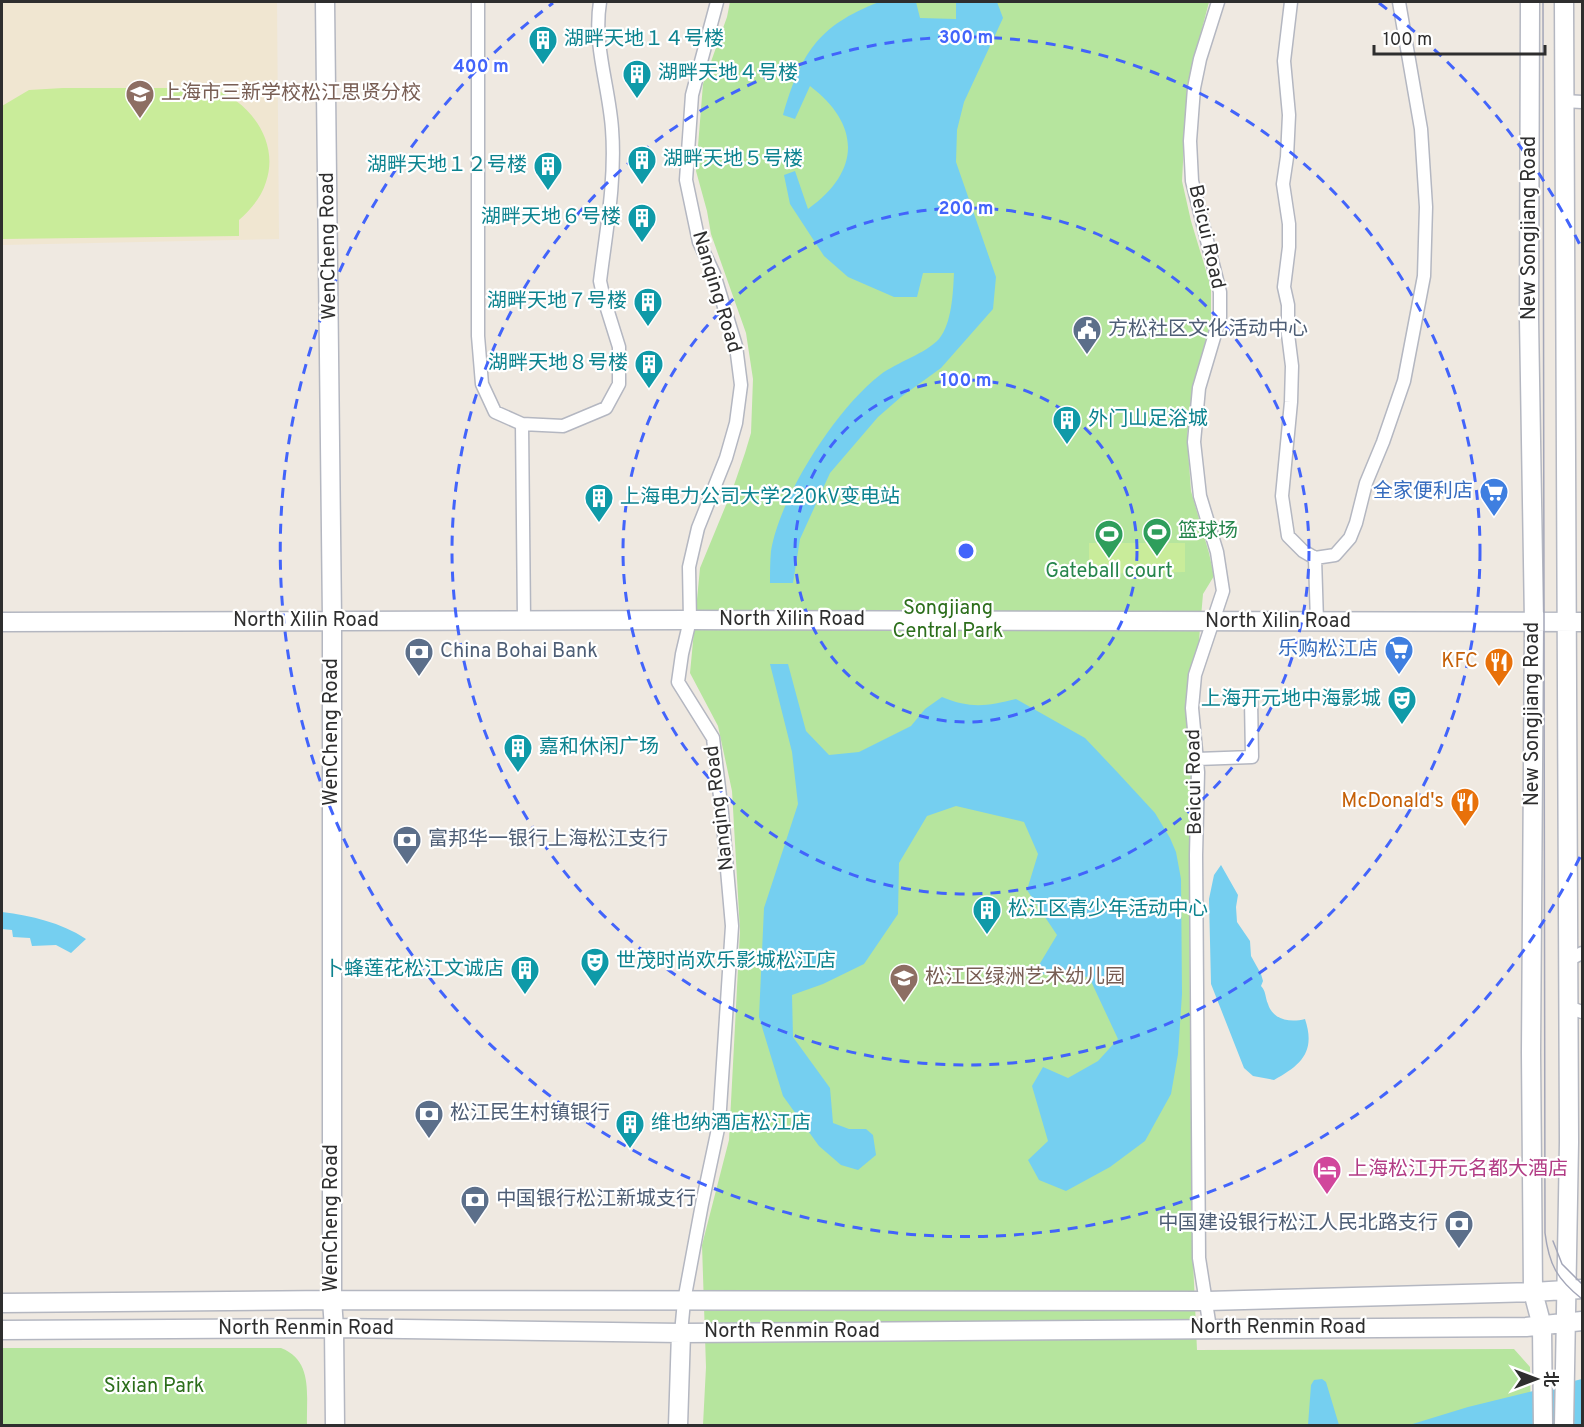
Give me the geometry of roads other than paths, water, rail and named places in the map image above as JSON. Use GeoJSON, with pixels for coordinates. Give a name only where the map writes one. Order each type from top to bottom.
{"type":"FeatureCollection","features":[{"type":"Feature","properties":{"kind":"main road","name":"WenCheng Road"},"geometry":{"type":"LineString","coordinates":[[326,2],[332,620],[332,1300],[335,1425]]}},
{"type":"Feature","properties":{"kind":"main road","name":"New Songjiang Road"},"geometry":{"type":"LineString","coordinates":[[1530,2],[1530,319],[1534,622],[1531,1053],[1533,1292],[1542,1326],[1543,1425]]}},
{"type":"Feature","properties":{"kind":"main road","name":"New Songjiang Road"},"geometry":{"type":"LineString","coordinates":[[1564,2],[1574,101],[1575,622],[1575,1010],[1569,1142],[1575,1289],[1574,1322],[1564,1382],[1564,1425]]}},
{"type":"Feature","properties":{"kind":"main road","name":"North Xilin Road"},"geometry":{"type":"LineString","coordinates":[[2,622],[332,620],[1575,622]]}},
{"type":"Feature","properties":{"kind":"main road","name":"North Renmin Road"},"geometry":{"type":"LineString","coordinates":[[2,1303],[332,1300],[1207,1300],[1575,1289]]}},
{"type":"Feature","properties":{"kind":"main road","name":"North Renmin Road"},"geometry":{"type":"LineString","coordinates":[[2,1330],[334,1328],[681,1333],[1210,1328],[1515,1328],[1574,1322]]}},
{"type":"Feature","properties":{"kind":"main road","name":"Nanqing Road"},"geometry":{"type":"LineString","coordinates":[[678,1422],[681,1333]]}},
{"type":"Feature","properties":{"kind":"street"},"geometry":{"type":"LineString","coordinates":[[478,2],[478,336],[482,384],[495,412],[522,424],[563,426],[606,408],[620,384],[620,347],[600,281],[612,169],[612,129],[598,46],[597,21],[600,2]]}},
{"type":"Feature","properties":{"kind":"street","name":"Nanqing Road"},"geometry":{"type":"LineString","coordinates":[[681,1333],[684,1301],[719,1124],[732,926],[713,738],[678,682],[690,620],[689,567],[698,528],[714,491],[731,441],[741,385],[736,346],[714,274],[699,242],[686,180],[692,95],[717,2]]}},
{"type":"Feature","properties":{"kind":"street","name":"Beicui Road"},"geometry":{"type":"LineString","coordinates":[[1210,1328],[1199,1258],[1197,759],[1192,708],[1195,675],[1223,591],[1216,552],[1200,496],[1194,442],[1199,388],[1220,317],[1220,292],[1192,181],[1190,141],[1194,88],[1200,59],[1218,2]]}},
{"type":"Feature","properties":{"kind":"street"},"geometry":{"type":"LineString","coordinates":[[1291,2],[1284,61],[1289,115],[1283,184],[1290,224],[1290,247],[1284,287],[1288,305],[1292,375],[1282,496],[1288,536],[1303,552],[1315,558],[1335,555],[1350,538],[1356,523],[1365,483],[1383,442],[1404,381],[1424,276],[1426,207],[1421,129],[1399,2]]}},
{"type":"Feature","properties":{"kind":"street"},"geometry":{"type":"LineString","coordinates":[[522,424],[524,620]]}},
{"type":"Feature","properties":{"kind":"street"},"geometry":{"type":"LineString","coordinates":[[1315,558],[1317,622]]}},
{"type":"Feature","properties":{"kind":"street"},"geometry":{"type":"LineString","coordinates":[[1197,759],[1252,757],[1251,700]]}},
{"type":"Feature","properties":{"kind":"water"},"geometry":{"type":"Polygon","coordinates":[[[879,2],[916,2],[920,18],[956,19],[956,2],[997,2],[1003,18],[964,102],[957,130],[956,162],[996,277],[993,309],[941,368],[878,417],[830,473],[800,539],[793,583],[770,583],[771,551],[776,529],[812,455],[863,390],[887,370],[926,349],[939,339],[947,325],[951,308],[954,273],[923,273],[917,297],[894,297],[848,277],[824,256],[790,204],[784,175],[795,171],[808,209],[838,179],[845,164],[848,148],[846,132],[839,116],[810,86],[795,119],[783,115],[797,75],[814,45],[826,32],[840,21],[879,2]]]}},
{"type":"Feature","properties":{"kind":"water"},"geometry":{"type":"Polygon","coordinates":[[[770,664],[788,664],[806,731],[829,755],[859,752],[911,726],[925,709],[942,697],[971,705],[1016,699],[1085,738],[1155,813],[1176,852],[1181,879],[1182,994],[1178,1054],[1171,1094],[1145,1141],[1110,1167],[1066,1191],[1039,1180],[1028,1160],[1048,1141],[1032,1086],[1043,1067],[1068,1078],[1098,1061],[1118,1039],[1089,977],[1040,974],[1039,965],[1057,935],[1027,890],[1038,854],[1024,822],[956,806],[927,816],[899,863],[898,914],[864,964],[823,984],[792,995],[793,1037],[830,1088],[833,1123],[849,1129],[866,1129],[873,1135],[876,1155],[858,1170],[841,1165],[819,1146],[783,1096],[759,1017],[764,908],[798,804],[792,752],[770,664]]]}},
{"type":"Feature","properties":{"kind":"water"},"geometry":{"type":"Polygon","coordinates":[[[1221,865],[1238,895],[1237,922],[1250,941],[1251,956],[1261,974],[1263,981],[1261,986],[1270,1009],[1283,1019],[1294,1021],[1305,1019],[1308,1030],[1309,1040],[1304,1056],[1292,1069],[1274,1080],[1253,1076],[1244,1068],[1211,984],[1209,899],[1214,875],[1221,865]]]}},
{"type":"Feature","properties":{"kind":"water"},"geometry":{"type":"Polygon","coordinates":[[[2,912],[46,921],[66,928],[86,939],[71,953],[56,945],[32,946],[30,938],[13,937],[12,930],[2,929],[2,912]]]}},
{"type":"Feature","properties":{"kind":"water"},"geometry":{"type":"Polygon","coordinates":[[[1322,1379],[1326,1382],[1339,1425],[1308,1425],[1311,1385],[1314,1380],[1322,1379]]]}},
{"type":"Feature","properties":{"kind":"water"},"geometry":{"type":"Polygon","coordinates":[[[1582,1379],[1582,1425],[1406,1426],[1468,1407],[1582,1379]]]}},
{"type":"Feature","properties":{"kind":"tram line"},"geometry":{"type":"LineString","coordinates":[[1543,2],[1545,1233],[1549,1254],[1560,1278],[1582,1299]]}},
{"type":"Feature","properties":{"kind":"tram line"},"geometry":{"type":"LineString","coordinates":[[1553,1241],[1562,1264],[1582,1284]]}},
{"type":"Feature","properties":{"kind":"place","name":"湖畔天地１４号楼"},"geometry":{"type":"Point","coordinates":[543,66]}},
{"type":"Feature","properties":{"kind":"place","name":"湖畔天地４号楼"},"geometry":{"type":"Point","coordinates":[637,100]}},
{"type":"Feature","properties":{"kind":"place","name":"上海市三新学校松江思贤分校"},"geometry":{"type":"Point","coordinates":[140,120]}},
{"type":"Feature","properties":{"kind":"place","name":"湖畔天地５号楼"},"geometry":{"type":"Point","coordinates":[642,186]}},
{"type":"Feature","properties":{"kind":"place","name":"湖畔天地１２号楼"},"geometry":{"type":"Point","coordinates":[548,192]}},
{"type":"Feature","properties":{"kind":"place","name":"湖畔天地６号楼"},"geometry":{"type":"Point","coordinates":[642,244]}},
{"type":"Feature","properties":{"kind":"place","name":"湖畔天地７号楼"},"geometry":{"type":"Point","coordinates":[648,328]}},
{"type":"Feature","properties":{"kind":"place","name":"方松社区文化活动中心"},"geometry":{"type":"Point","coordinates":[1087,356]}},
{"type":"Feature","properties":{"kind":"place","name":"湖畔天地８号楼"},"geometry":{"type":"Point","coordinates":[649,390]}},
{"type":"Feature","properties":{"kind":"place","name":"外门山足浴城"},"geometry":{"type":"Point","coordinates":[1067,446]}},
{"type":"Feature","properties":{"kind":"place","name":"全家便利店"},"geometry":{"type":"Point","coordinates":[1494,518]}},
{"type":"Feature","properties":{"kind":"place","name":"上海电力公司大学220kV变电站"},"geometry":{"type":"Point","coordinates":[599,524]}},
{"type":"Feature","properties":{"kind":"place","name":"篮球场"},"geometry":{"type":"Point","coordinates":[1157,558]}},
{"type":"Feature","properties":{"kind":"place","name":"Gateball court"},"geometry":{"type":"Point","coordinates":[1109,560]}},
{"type":"Feature","properties":{"kind":"place","name":"乐购松江店"},"geometry":{"type":"Point","coordinates":[1399,676]}},
{"type":"Feature","properties":{"kind":"place","name":"China Bohai Bank"},"geometry":{"type":"Point","coordinates":[419,678]}},
{"type":"Feature","properties":{"kind":"place","name":"KFC"},"geometry":{"type":"Point","coordinates":[1499,688]}},
{"type":"Feature","properties":{"kind":"place","name":"上海开元地中海影城"},"geometry":{"type":"Point","coordinates":[1402,726]}},
{"type":"Feature","properties":{"kind":"place","name":"嘉和休闲广场"},"geometry":{"type":"Point","coordinates":[518,774]}},
{"type":"Feature","properties":{"kind":"place","name":"McDonald's"},"geometry":{"type":"Point","coordinates":[1465,828]}},
{"type":"Feature","properties":{"kind":"place","name":"富邦华一银行上海松江支行"},"geometry":{"type":"Point","coordinates":[407,866]}},
{"type":"Feature","properties":{"kind":"place","name":"松江区青少年活动中心"},"geometry":{"type":"Point","coordinates":[987,936]}},
{"type":"Feature","properties":{"kind":"place","name":"世茂时尚欢乐影城松江店"},"geometry":{"type":"Point","coordinates":[595,988]}},
{"type":"Feature","properties":{"kind":"place","name":"卜蜂莲花松江文诚店"},"geometry":{"type":"Point","coordinates":[525,996]}},
{"type":"Feature","properties":{"kind":"place","name":"松江区绿洲艺术幼儿园"},"geometry":{"type":"Point","coordinates":[904,1004]}},
{"type":"Feature","properties":{"kind":"place","name":"松江民生村镇银行"},"geometry":{"type":"Point","coordinates":[429,1140]}},
{"type":"Feature","properties":{"kind":"place","name":"维也纳酒店松江店"},"geometry":{"type":"Point","coordinates":[630,1150]}},
{"type":"Feature","properties":{"kind":"place","name":"上海松江开元名都大酒店"},"geometry":{"type":"Point","coordinates":[1327,1196]}},
{"type":"Feature","properties":{"kind":"place","name":"中国银行松江新城支行"},"geometry":{"type":"Point","coordinates":[475,1226]}},
{"type":"Feature","properties":{"kind":"place","name":"中国建设银行松江人民北路支行"},"geometry":{"type":"Point","coordinates":[1459,1250]}},
{"type":"Feature","properties":{"kind":"park label","name":"Songjiang Central Park"},"geometry":{"type":"Point","coordinates":[948,620]}},
{"type":"Feature","properties":{"kind":"park label","name":"Sixian Park"},"geometry":{"type":"Point","coordinates":[154,1387]}}]}
